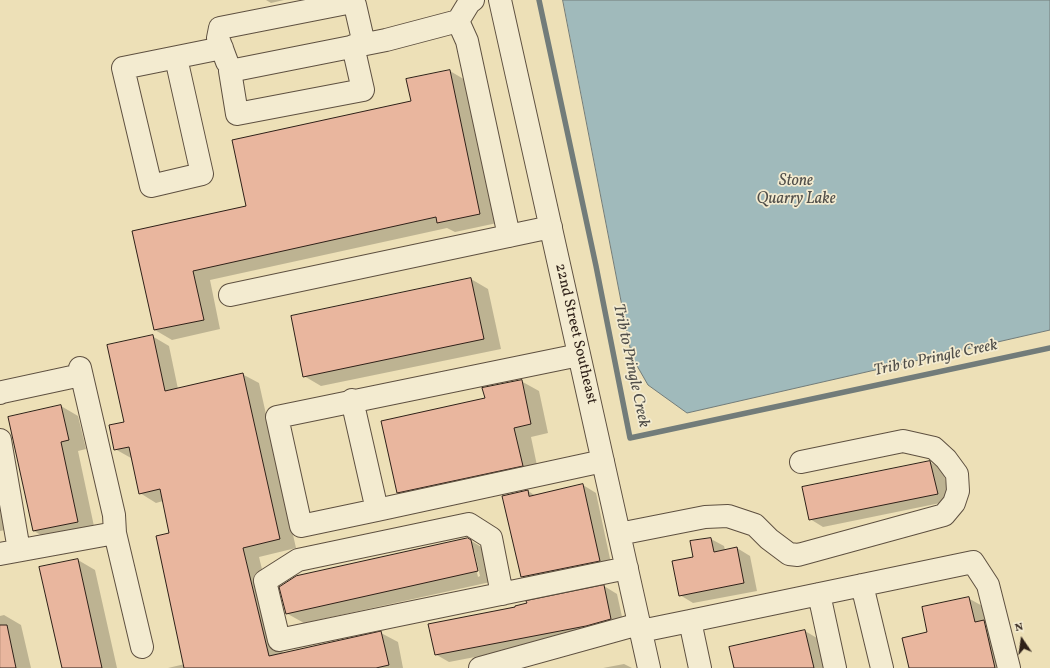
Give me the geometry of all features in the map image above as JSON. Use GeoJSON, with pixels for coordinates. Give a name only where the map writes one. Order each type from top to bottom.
{"type":"FeatureCollection","features":[{"type":"Feature","properties":{"kind":"street"},"geometry":{"type":"LineString","coordinates":[[230,71],[358,45],[458,21],[472,0]]}},
{"type":"Feature","properties":{"kind":"street","name":"22nd Street Southeast"},"geometry":{"type":"LineString","coordinates":[[500,0],[649,668]]}},
{"type":"Feature","properties":{"kind":"street"},"geometry":{"type":"LineString","coordinates":[[176,58],[202,174],[151,186],[123,68],[176,58],[221,38],[352,2],[355,6],[363,90],[237,114],[230,71],[221,38]]}},
{"type":"Feature","properties":{"kind":"street"},"geometry":{"type":"LineString","coordinates":[[458,21],[467,41],[509,236]]}},
{"type":"Feature","properties":{"kind":"street"},"geometry":{"type":"LineString","coordinates":[[230,295],[551,227]]}},
{"type":"Feature","properties":{"kind":"street"},"geometry":{"type":"LineString","coordinates":[[579,355],[352,400],[277,417],[301,526],[603,461]]}},
{"type":"Feature","properties":{"kind":"street"},"geometry":{"type":"LineString","coordinates":[[0,393],[80,372],[114,515],[114,533],[142,647]]}},
{"type":"Feature","properties":{"kind":"street"},"geometry":{"type":"LineString","coordinates":[[352,400],[377,510]]}},
{"type":"Feature","properties":{"kind":"street"},"geometry":{"type":"LineString","coordinates":[[0,440],[10,552],[114,533]]}},
{"type":"Feature","properties":{"kind":"street"},"geometry":{"type":"LineString","coordinates":[[619,534],[704,517],[728,516],[755,525],[769,539],[789,554],[798,555],[944,515],[954,503],[958,491],[957,474],[946,459],[934,448],[920,444],[903,441],[801,462]]}},
{"type":"Feature","properties":{"kind":"street"},"geometry":{"type":"LineString","coordinates":[[502,594],[491,538],[469,524],[298,560],[265,581],[279,640],[502,594],[627,568]]}},
{"type":"Feature","properties":{"kind":"street"},"geometry":{"type":"LineString","coordinates":[[480,668],[640,628],[690,621],[973,562],[988,585],[1009,668]]}},
{"type":"Feature","properties":{"kind":"street"},"geometry":{"type":"LineString","coordinates":[[862,585],[882,668]]}},
{"type":"Feature","properties":{"kind":"street"},"geometry":{"type":"LineString","coordinates":[[819,594],[835,668]]}},
{"type":"Feature","properties":{"kind":"street"},"geometry":{"type":"LineString","coordinates":[[690,621],[700,668]]}},
{"type":"Feature","properties":{"kind":"water","name":"Stone Quarry Lake"},"geometry":{"type":"Polygon","coordinates":[[[563,0],[1050,0],[1050,330],[687,413],[648,385],[632,357],[563,0]]]}},
{"type":"Feature","properties":{"kind":"building"},"geometry":{"type":"Polygon","coordinates":[[[450,70],[480,214],[437,223],[436,217],[193,271],[204,320],[154,330],[132,231],[246,206],[232,140],[411,101],[406,79],[450,70]]]}},
{"type":"Feature","properties":{"kind":"building"},"geometry":{"type":"Polygon","coordinates":[[[471,278],[484,339],[303,377],[291,316],[471,278]]]}},
{"type":"Feature","properties":{"kind":"building"},"geometry":{"type":"Polygon","coordinates":[[[153,335],[165,391],[243,373],[280,539],[243,548],[269,656],[381,631],[389,665],[376,668],[184,668],[156,536],[169,533],[160,489],[139,494],[129,447],[114,450],[109,425],[124,422],[107,345],[153,335]]]}},
{"type":"Feature","properties":{"kind":"building"},"geometry":{"type":"Polygon","coordinates":[[[522,380],[531,424],[514,428],[523,466],[397,493],[381,421],[485,398],[482,388],[522,380]]]}},
{"type":"Feature","properties":{"kind":"building"},"geometry":{"type":"Polygon","coordinates":[[[61,405],[69,440],[61,442],[78,522],[33,531],[8,417],[61,405]]]}},
{"type":"Feature","properties":{"kind":"building"},"geometry":{"type":"Polygon","coordinates":[[[930,461],[938,494],[809,520],[802,487],[930,461]]]}},
{"type":"Feature","properties":{"kind":"building"},"geometry":{"type":"Polygon","coordinates":[[[583,484],[600,561],[521,577],[502,496],[528,490],[529,496],[583,484]]]}},
{"type":"Feature","properties":{"kind":"building"},"geometry":{"type":"Polygon","coordinates":[[[468,538],[471,540],[478,571],[286,614],[279,587],[296,576],[468,538]]]}},
{"type":"Feature","properties":{"kind":"building"},"geometry":{"type":"Polygon","coordinates":[[[711,538],[714,552],[737,547],[744,583],[679,596],[672,561],[693,557],[690,541],[711,538]]]}},
{"type":"Feature","properties":{"kind":"building"},"geometry":{"type":"Polygon","coordinates":[[[78,559],[102,668],[62,668],[39,567],[78,559]]]}},
{"type":"Feature","properties":{"kind":"building"},"geometry":{"type":"Polygon","coordinates":[[[604,585],[611,619],[586,626],[435,655],[428,624],[515,607],[527,603],[526,601],[604,585]]]}},
{"type":"Feature","properties":{"kind":"building"},"geometry":{"type":"Polygon","coordinates":[[[969,597],[975,622],[984,620],[995,668],[909,668],[902,638],[927,632],[922,607],[969,597]]]}},
{"type":"Feature","properties":{"kind":"building"},"geometry":{"type":"Polygon","coordinates":[[[0,625],[7,625],[16,668],[0,668],[0,625]]]}},
{"type":"Feature","properties":{"kind":"building"},"geometry":{"type":"Polygon","coordinates":[[[805,630],[814,668],[734,668],[729,647],[805,630]]]}},
{"type":"Feature","properties":{"kind":"waterway","name":"Trib to Pringle Creek"},"geometry":{"type":"LineString","coordinates":[[539,0],[596,266],[630,438],[1050,348]]}}]}
